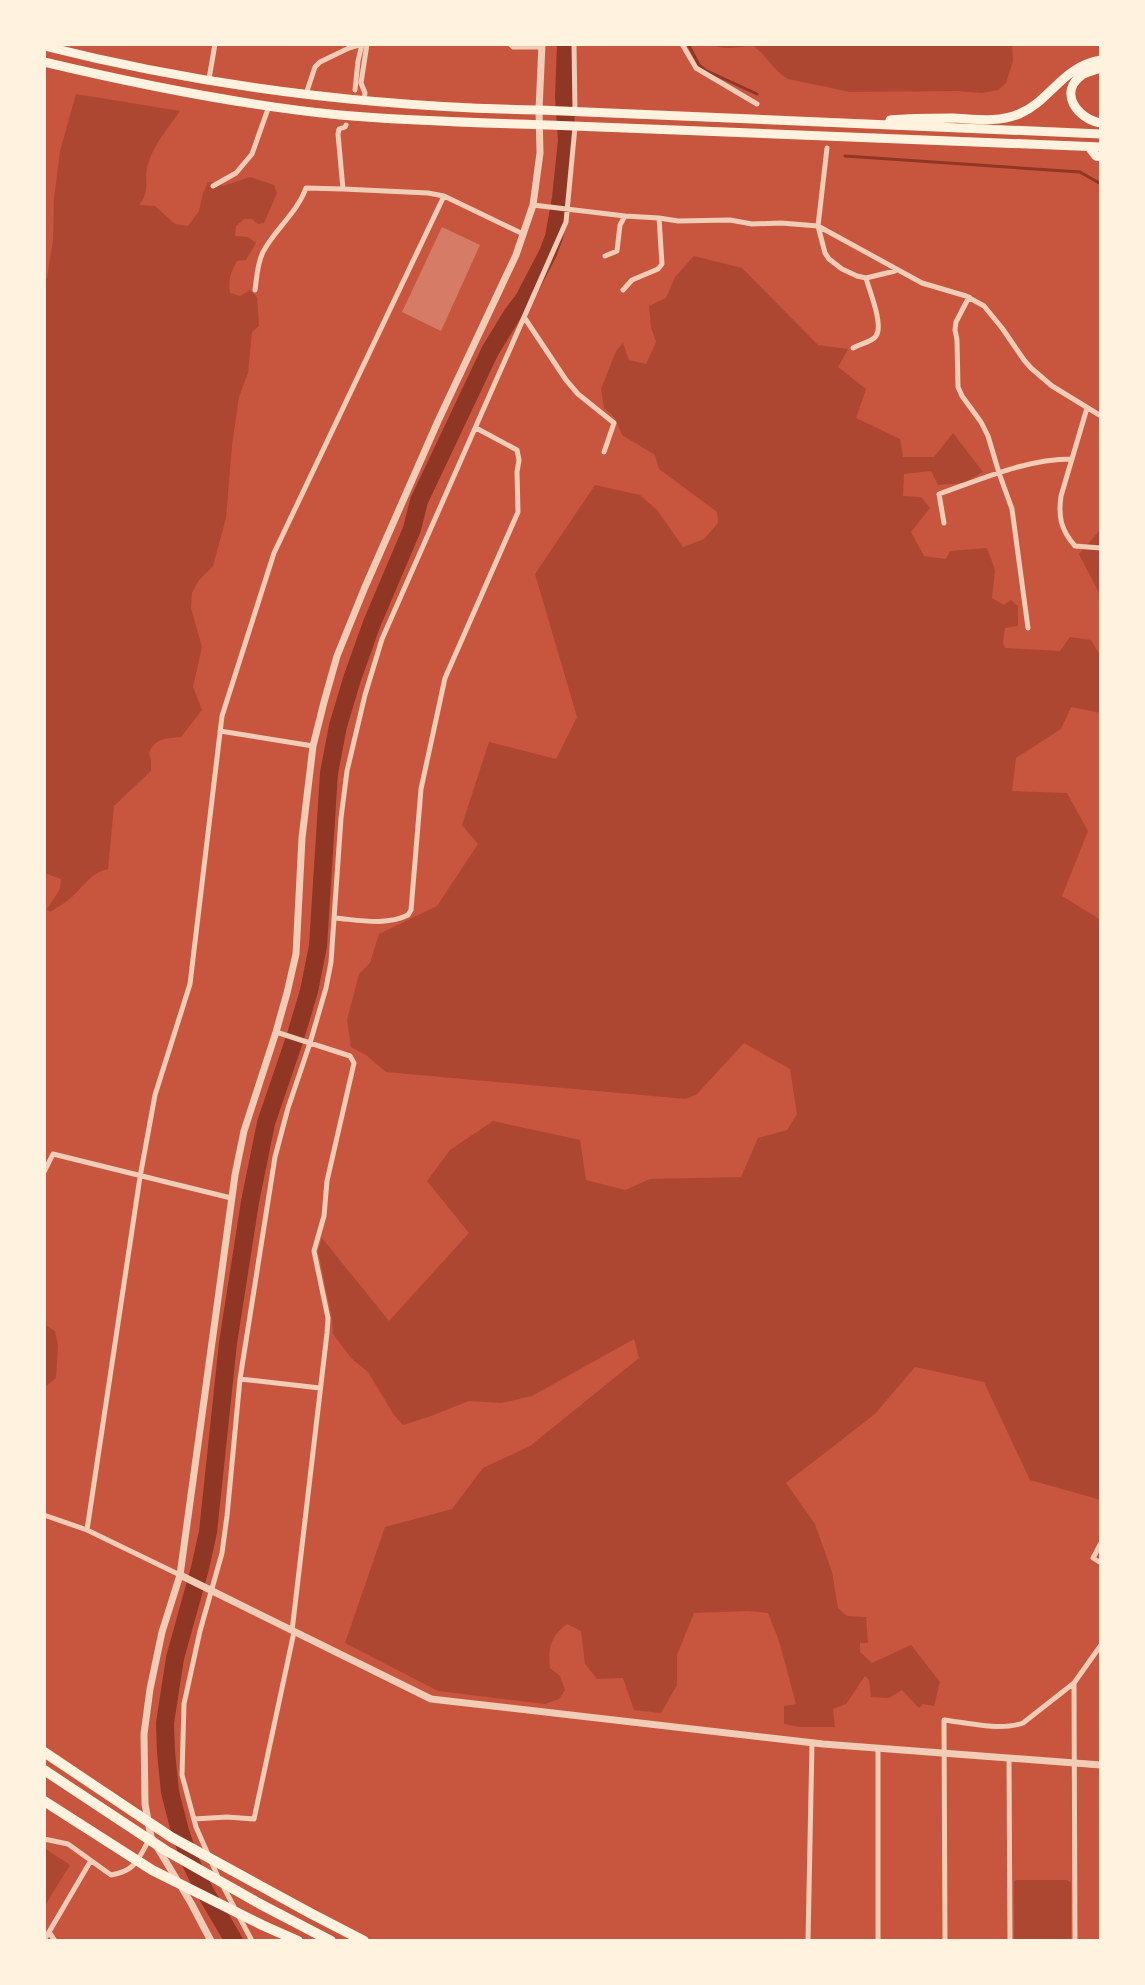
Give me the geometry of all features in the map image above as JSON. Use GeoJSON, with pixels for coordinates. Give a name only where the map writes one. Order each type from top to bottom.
{"type":"FeatureCollection","features":[{"type":"Feature","properties":{"kind":"highway"},"geometry":{"type":"LineString","coordinates":[[44,46],[209,80],[364,101],[453,108],[1101,134]]}},
{"type":"Feature","properties":{"kind":"highway"},"geometry":{"type":"LineString","coordinates":[[854,123],[915,117],[1005,119],[1031,108],[1076,68],[1101,60]]}},
{"type":"Feature","properties":{"kind":"highway"},"geometry":{"type":"LineString","coordinates":[[44,62],[205,96],[353,116],[458,123],[1101,147]]}},
{"type":"Feature","properties":{"kind":"highway"},"geometry":{"type":"LineString","coordinates":[[1101,68],[1081,76],[1072,91],[1072,99],[1081,115],[1091,122],[1101,123]]}},
{"type":"Feature","properties":{"kind":"highway"},"geometry":{"type":"LineString","coordinates":[[1089,147],[1096,156],[1101,157]]}},
{"type":"Feature","properties":{"kind":"highway"},"geometry":{"type":"LineString","coordinates":[[44,1752],[171,1837],[364,1941]]}},
{"type":"Feature","properties":{"kind":"highway"},"geometry":{"type":"LineString","coordinates":[[44,1770],[165,1850],[331,1941]]}},
{"type":"Feature","properties":{"kind":"highway"},"geometry":{"type":"LineString","coordinates":[[44,1801],[152,1870],[298,1941]]}},
{"type":"Feature","properties":{"kind":"street"},"geometry":{"type":"LineString","coordinates":[[209,80],[215,44]]}},
{"type":"Feature","properties":{"kind":"street"},"geometry":{"type":"LineString","coordinates":[[355,90],[358,61],[364,44]]}},
{"type":"Feature","properties":{"kind":"street"},"geometry":{"type":"LineString","coordinates":[[306,95],[315,67],[320,62],[364,44]]}},
{"type":"Feature","properties":{"kind":"street"},"geometry":{"type":"LineString","coordinates":[[364,44],[361,83],[364,101]]}},
{"type":"Feature","properties":{"kind":"street"},"geometry":{"type":"LineString","coordinates":[[211,1941],[151,1837],[145,1804],[144,1734],[150,1689],[162,1632],[182,1576],[231,1198],[244,1131],[276,1032],[296,954],[302,838],[313,746],[342,642],[438,421],[516,255],[533,205],[544,125],[542,46],[513,47],[510,44]]}},
{"type":"Feature","properties":{"kind":"street"},"geometry":{"type":"LineString","coordinates":[[572,111],[574,44]]}},
{"type":"Feature","properties":{"kind":"street"},"geometry":{"type":"LineString","coordinates":[[682,44],[696,68],[757,104]]}},
{"type":"Feature","properties":{"kind":"street"},"geometry":{"type":"LineString","coordinates":[[213,186],[236,173],[252,154],[269,105]]}},
{"type":"Feature","properties":{"kind":"street"},"geometry":{"type":"LineString","coordinates":[[343,189],[338,134],[339,129],[346,125]]}},
{"type":"Feature","properties":{"kind":"street"},"geometry":{"type":"LineString","coordinates":[[252,1941],[215,1871],[194,1819],[182,1775],[184,1704],[210,1589],[222,1553],[240,1379],[280,1134],[326,988],[331,962],[347,771],[371,672],[382,639],[566,222],[572,126]]}},
{"type":"Feature","properties":{"kind":"street"},"geometry":{"type":"LineString","coordinates":[[827,148],[818,226],[825,253],[846,272],[866,278],[896,270]]}},
{"type":"Feature","properties":{"kind":"street"},"geometry":{"type":"LineString","coordinates":[[255,290],[264,252],[302,199],[306,188],[444,196],[523,234]]}},
{"type":"Feature","properties":{"kind":"street"},"geometry":{"type":"LineString","coordinates":[[87,1530],[155,1095],[190,984],[222,716],[274,553],[444,196]]}},
{"type":"Feature","properties":{"kind":"street"},"geometry":{"type":"LineString","coordinates":[[533,205],[678,221],[730,220],[752,224],[818,226],[896,270],[930,286],[969,297],[990,311],[1031,368],[1052,386],[1101,416]]}},
{"type":"Feature","properties":{"kind":"street"},"geometry":{"type":"LineString","coordinates":[[605,256],[617,251],[620,225],[625,216]]}},
{"type":"Feature","properties":{"kind":"street"},"geometry":{"type":"LineString","coordinates":[[623,290],[632,280],[658,269],[662,264],[659,218]]}},
{"type":"Feature","properties":{"kind":"street"},"geometry":{"type":"LineString","coordinates":[[853,348],[875,338],[879,331],[866,278]]}},
{"type":"Feature","properties":{"kind":"street"},"geometry":{"type":"LineString","coordinates":[[969,297],[955,330],[958,387],[988,436],[1012,509],[1028,628]]}},
{"type":"Feature","properties":{"kind":"street"},"geometry":{"type":"LineString","coordinates":[[524,317],[566,380],[578,394],[614,423],[604,452]]}},
{"type":"Feature","properties":{"kind":"street"},"geometry":{"type":"LineString","coordinates":[[1087,408],[1059,511],[1063,533],[1075,546],[1101,548]]}},
{"type":"Feature","properties":{"kind":"street"},"geometry":{"type":"LineString","coordinates":[[335,918],[395,920],[408,915],[411,910],[421,789],[445,678],[518,512],[517,450],[476,428]]}},
{"type":"Feature","properties":{"kind":"street"},"geometry":{"type":"LineString","coordinates":[[944,523],[939,494],[999,473],[1055,459],[1072,459]]}},
{"type":"Feature","properties":{"kind":"street"},"geometry":{"type":"LineString","coordinates":[[220,731],[313,746]]}},
{"type":"Feature","properties":{"kind":"street"},"geometry":{"type":"LineString","coordinates":[[194,1819],[254,1819],[293,1631],[328,1318],[314,1251],[324,1216],[327,1181],[354,1063],[350,1056],[276,1032]]}},
{"type":"Feature","properties":{"kind":"street"},"geometry":{"type":"LineString","coordinates":[[44,1172],[53,1154],[231,1198]]}},
{"type":"Feature","properties":{"kind":"street"},"geometry":{"type":"LineString","coordinates":[[240,1379],[320,1388]]}},
{"type":"Feature","properties":{"kind":"street"},"geometry":{"type":"LineString","coordinates":[[44,1515],[87,1530],[431,1699],[812,1743],[1101,1765]]}},
{"type":"Feature","properties":{"kind":"street"},"geometry":{"type":"LineString","coordinates":[[1101,1543],[1093,1558],[1101,1563]]}},
{"type":"Feature","properties":{"kind":"street"},"geometry":{"type":"LineString","coordinates":[[945,1941],[944,1720],[983,1725],[1023,1723],[1074,1683],[1101,1645]]}},
{"type":"Feature","properties":{"kind":"street"},"geometry":{"type":"LineString","coordinates":[[1074,1683],[1075,1941]]}},
{"type":"Feature","properties":{"kind":"street"},"geometry":{"type":"LineString","coordinates":[[808,1941],[812,1743]]}},
{"type":"Feature","properties":{"kind":"street"},"geometry":{"type":"LineString","coordinates":[[878,1748],[878,1941]]}},
{"type":"Feature","properties":{"kind":"street"},"geometry":{"type":"LineString","coordinates":[[1009,1758],[1010,1941]]}},
{"type":"Feature","properties":{"kind":"street"},"geometry":{"type":"LineString","coordinates":[[44,1839],[68,1844],[111,1875],[124,1873],[133,1866],[151,1837]]}},
{"type":"Feature","properties":{"kind":"street"},"geometry":{"type":"LineString","coordinates":[[44,1940],[90,1862]]}},
{"type":"Feature","properties":{"kind":"street"},"geometry":{"type":"LineString","coordinates":[[49,1932],[55,1941]]}},
{"type":"Feature","properties":{"kind":"shaded area"},"geometry":{"type":"Polygon","coordinates":[[[711,44],[1012,44],[1013,61],[1006,83],[998,90],[982,93],[850,92],[788,79],[752,45],[726,48],[711,44]]]}},
{"type":"Feature","properties":{"kind":"shaded area"},"geometry":{"type":"Polygon","coordinates":[[[76,94],[180,111],[152,154],[147,167],[145,194],[139,205],[155,206],[175,224],[188,226],[199,211],[208,182],[218,182],[223,186],[250,177],[274,185],[277,193],[264,223],[244,219],[236,226],[235,236],[248,237],[256,243],[246,260],[237,261],[230,280],[230,293],[240,296],[250,290],[257,297],[259,326],[252,332],[248,373],[239,397],[226,518],[213,566],[199,580],[192,593],[191,608],[202,647],[193,687],[202,710],[181,737],[155,744],[149,753],[151,771],[114,806],[108,869],[96,874],[72,897],[50,912],[47,909],[60,889],[61,879],[44,873],[44,278],[47,278],[53,240],[60,151],[76,94]]]}},
{"type":"Feature","properties":{"kind":"shaded area"},"geometry":{"type":"Polygon","coordinates":[[[694,256],[742,268],[818,345],[848,349],[838,367],[866,389],[856,418],[900,439],[903,457],[934,457],[953,433],[983,472],[964,483],[938,485],[931,471],[904,474],[903,496],[921,497],[930,508],[911,532],[924,556],[946,559],[950,551],[987,548],[995,570],[992,598],[1004,605],[1011,600],[1018,606],[1018,626],[1005,628],[1005,648],[1060,651],[1070,637],[1091,640],[1101,657],[1101,713],[1071,707],[1061,729],[1016,758],[1012,791],[1067,793],[1088,831],[1062,896],[1101,920],[1101,1500],[1030,1480],[984,1382],[915,1367],[875,1414],[786,1483],[815,1524],[832,1572],[838,1608],[847,1616],[866,1617],[868,1643],[860,1643],[860,1652],[872,1663],[911,1645],[940,1682],[934,1706],[923,1704],[919,1708],[902,1690],[889,1698],[871,1697],[869,1680],[865,1676],[846,1704],[833,1709],[835,1727],[784,1724],[784,1706],[796,1704],[768,1613],[694,1613],[677,1655],[677,1685],[661,1713],[634,1710],[623,1678],[597,1679],[585,1664],[581,1631],[567,1624],[551,1643],[549,1655],[550,1668],[560,1676],[565,1690],[559,1699],[545,1704],[438,1691],[345,1643],[385,1527],[452,1509],[483,1468],[530,1446],[639,1358],[634,1339],[532,1396],[501,1403],[469,1401],[403,1425],[368,1372],[351,1358],[333,1334],[318,1251],[322,1238],[389,1321],[469,1233],[427,1181],[450,1150],[493,1121],[580,1140],[586,1180],[625,1190],[650,1179],[741,1177],[758,1138],[787,1130],[797,1114],[790,1069],[744,1043],[697,1094],[686,1099],[386,1072],[351,1047],[347,1020],[359,974],[370,963],[379,934],[437,906],[478,844],[462,825],[489,742],[556,759],[577,717],[535,574],[595,485],[640,495],[657,510],[683,547],[704,539],[718,523],[717,512],[659,469],[655,455],[622,435],[615,418],[604,408],[601,389],[616,351],[623,343],[629,360],[646,364],[656,342],[649,306],[666,298],[675,277],[694,256]]]}},
{"type":"Feature","properties":{"kind":"shaded area"},"geometry":{"type":"Polygon","coordinates":[[[1101,529],[1101,608],[1100,595],[1079,554],[1101,529]]]}},
{"type":"Feature","properties":{"kind":"shaded area"},"geometry":{"type":"Polygon","coordinates":[[[44,1324],[55,1331],[58,1345],[56,1378],[44,1388],[44,1324]]]}},
{"type":"Feature","properties":{"kind":"shaded area"},"geometry":{"type":"Polygon","coordinates":[[[44,1848],[70,1865],[44,1907],[44,1848]]]}},
{"type":"Feature","properties":{"kind":"shaded area"},"geometry":{"type":"Polygon","coordinates":[[[1016,1880],[1071,1882],[1071,1941],[1014,1941],[1016,1880]]]}},
{"type":"Feature","properties":{"kind":"building"},"geometry":{"type":"Polygon","coordinates":[[[442,227],[480,245],[441,331],[402,312],[442,227]]]}},
{"type":"Feature","properties":{"kind":"waterway"},"geometry":{"type":"LineString","coordinates":[[234,1941],[204,1890],[180,1831],[170,1792],[165,1723],[175,1658],[208,1532],[228,1343],[250,1202],[266,1123],[309,991],[318,946],[329,773],[338,726],[372,623],[412,529],[419,501],[490,351],[524,299],[554,237],[567,141],[564,97],[566,44]]}},
{"type":"Feature","properties":{"kind":"waterway"},"geometry":{"type":"LineString","coordinates":[[688,44],[705,70],[757,94]]}},
{"type":"Feature","properties":{"kind":"waterway"},"geometry":{"type":"LineString","coordinates":[[845,156],[1080,172],[1101,184]]}}]}
